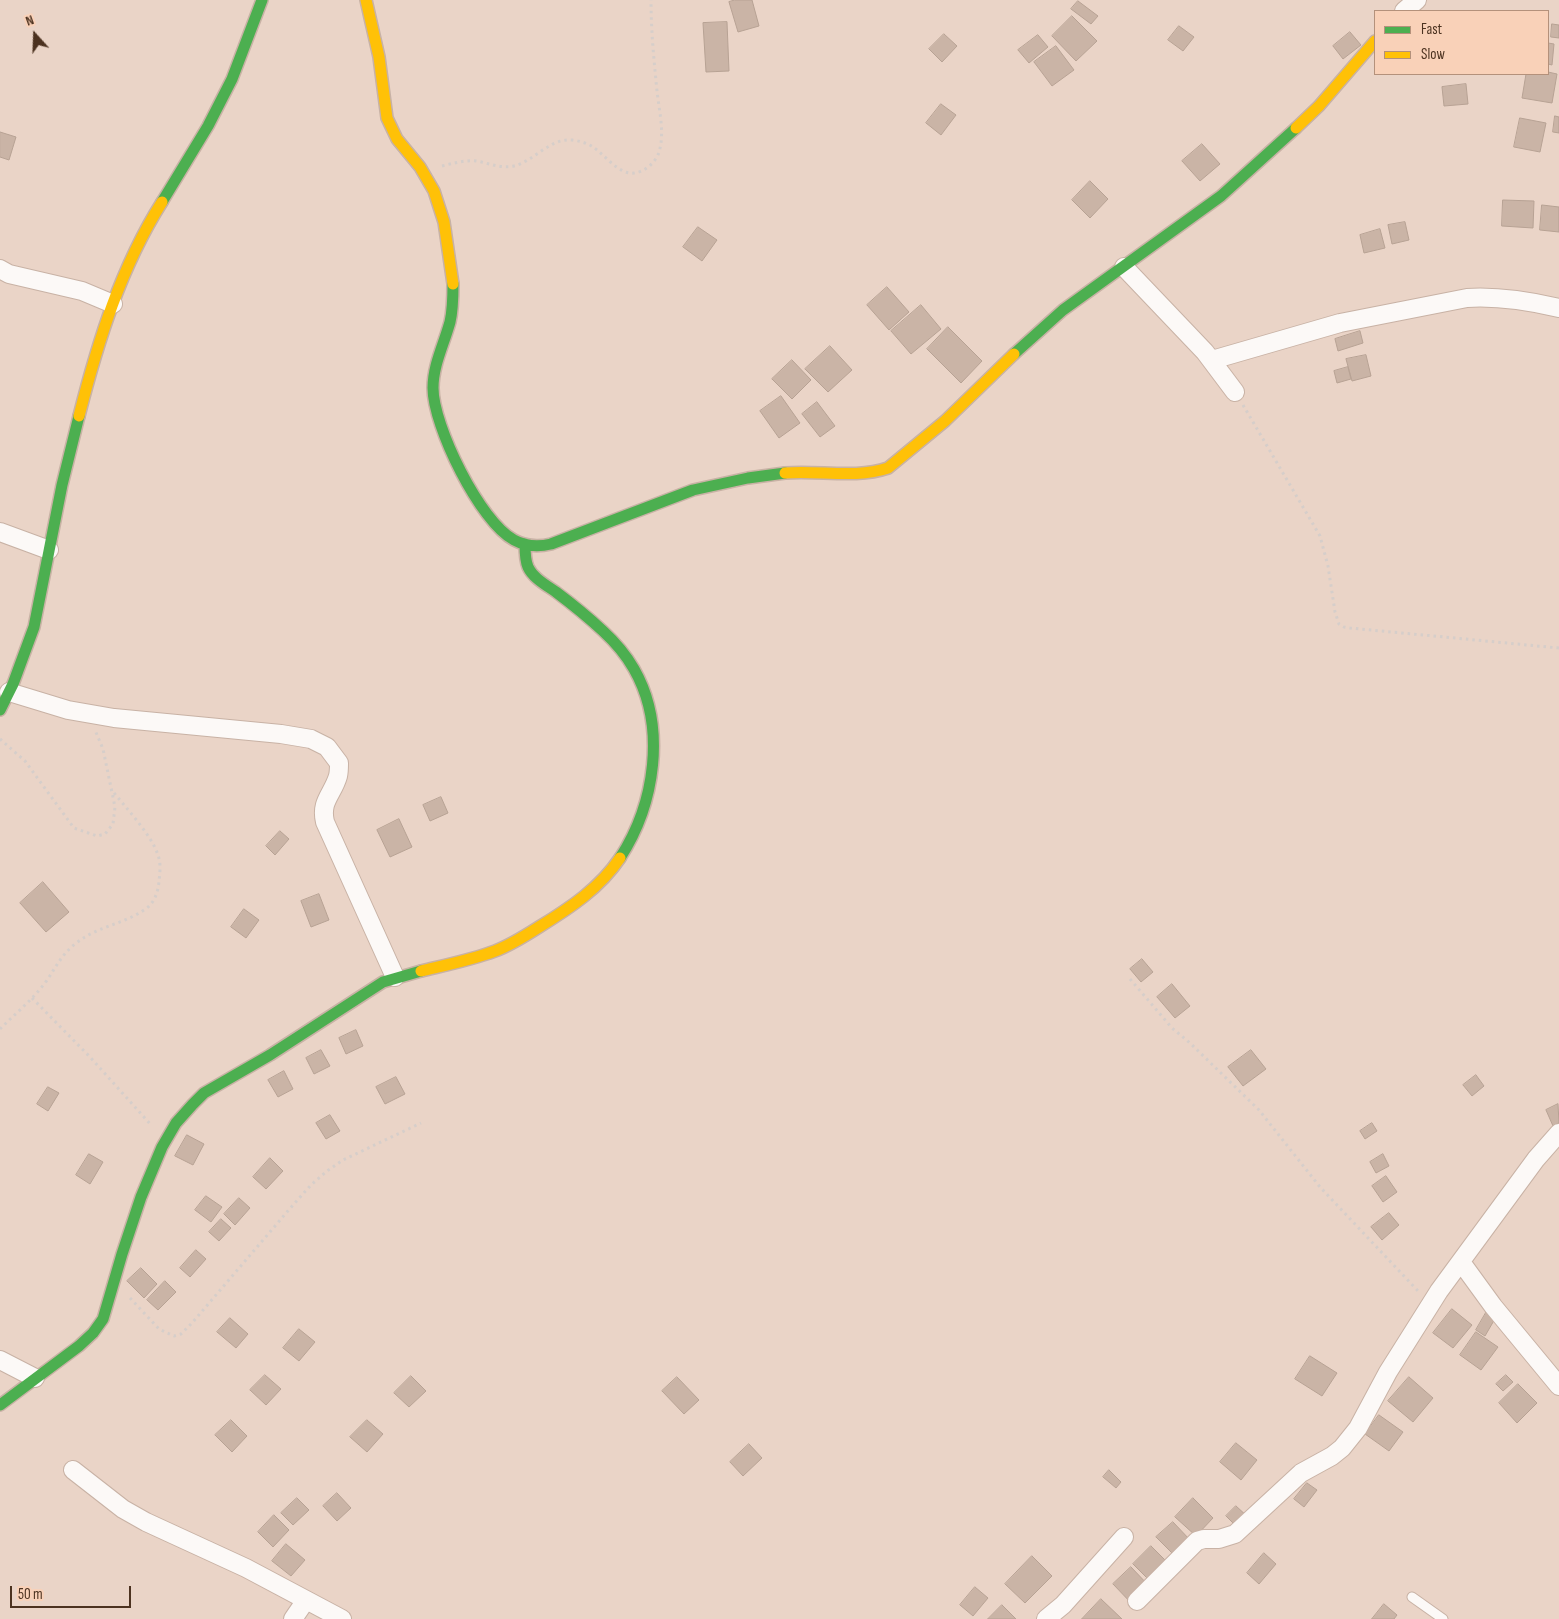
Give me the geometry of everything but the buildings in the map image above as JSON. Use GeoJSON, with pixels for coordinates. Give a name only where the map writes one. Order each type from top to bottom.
{"type":"FeatureCollection","features":[{"type":"Feature","properties":{"kind":"street"},"geometry":{"type":"LineString","coordinates":[[0,710],[34,628],[62,485],[90,374],[113,304],[134,250],[166,193],[208,126],[232,79],[262,0]]}},
{"type":"Feature","properties":{"kind":"street"},"geometry":{"type":"LineString","coordinates":[[366,0],[378,48],[382,97],[389,125],[403,149],[422,170],[436,196],[443,221],[454,290],[450,320],[433,379],[435,407],[450,450],[484,508],[504,534],[524,544],[539,546],[569,537],[693,490],[713,485],[784,473],[869,473],[880,471],[900,459],[945,421],[1062,310],[1220,196],[1253,167],[1319,106],[1374,42]]}},
{"type":"Feature","properties":{"kind":"street"},"geometry":{"type":"LineString","coordinates":[[1405,10],[1417,0]]}},
{"type":"Feature","properties":{"kind":"street"},"geometry":{"type":"LineString","coordinates":[[1124,267],[1212,360],[1235,392]]}},
{"type":"Feature","properties":{"kind":"street"},"geometry":{"type":"LineString","coordinates":[[0,269],[9,274],[82,291],[113,304]]}},
{"type":"Feature","properties":{"kind":"street"},"geometry":{"type":"LineString","coordinates":[[1212,360],[1340,323],[1467,298],[1502,298],[1559,308]]}},
{"type":"Feature","properties":{"kind":"street"},"geometry":{"type":"LineString","coordinates":[[0,532],[49,550]]}},
{"type":"Feature","properties":{"kind":"street"},"geometry":{"type":"LineString","coordinates":[[0,1405],[79,1346],[93,1333],[103,1319],[141,1197],[166,1141],[176,1123],[204,1093],[263,1060],[383,982],[395,977],[492,953],[513,943],[551,921],[596,888],[611,872],[628,848],[639,825],[648,798],[653,765],[650,712],[645,693],[637,673],[626,655],[594,623],[536,578],[525,560],[524,544]]}},
{"type":"Feature","properties":{"kind":"street"},"geometry":{"type":"LineString","coordinates":[[9,692],[39,702],[84,713],[114,718],[281,734],[311,739],[327,747],[339,763],[338,775],[324,805],[325,822],[395,977]]}},
{"type":"Feature","properties":{"kind":"street"},"geometry":{"type":"LineString","coordinates":[[1137,1601],[1197,1541],[1219,1539],[1235,1534],[1301,1472],[1332,1456],[1342,1448],[1358,1428],[1388,1372],[1431,1304],[1536,1159],[1559,1134]]}},
{"type":"Feature","properties":{"kind":"street"},"geometry":{"type":"LineString","coordinates":[[1461,1262],[1493,1306],[1559,1386]]}},
{"type":"Feature","properties":{"kind":"street"},"geometry":{"type":"LineString","coordinates":[[0,1360],[35,1378]]}},
{"type":"Feature","properties":{"kind":"street"},"geometry":{"type":"LineString","coordinates":[[73,1470],[123,1510],[246,1568],[342,1619]]}},
{"type":"Feature","properties":{"kind":"street"},"geometry":{"type":"LineString","coordinates":[[1046,1619],[1063,1605],[1124,1537]]}},
{"type":"Feature","properties":{"kind":"street"},"geometry":{"type":"LineString","coordinates":[[293,1619],[306,1600]]}},
{"type":"Feature","properties":{"kind":"lane"},"geometry":{"type":"LineString","coordinates":[[1412,1597],[1443,1619]]}},
{"type":"Feature","properties":{"kind":"path"},"geometry":{"type":"LineString","coordinates":[[422,170],[464,161],[476,161],[508,167],[515,166],[558,142],[569,140],[592,146],[619,168],[629,173],[644,170],[654,161],[659,152],[662,133],[651,29],[651,0]]}},
{"type":"Feature","properties":{"kind":"path"},"geometry":{"type":"LineString","coordinates":[[1235,392],[1320,536],[1328,566],[1335,612],[1339,624],[1344,628],[1559,648]]}},
{"type":"Feature","properties":{"kind":"path"},"geometry":{"type":"LineString","coordinates":[[0,739],[25,761],[74,828],[78,831],[97,836],[105,834],[113,824],[114,807],[111,789],[96,732],[84,713]]}},
{"type":"Feature","properties":{"kind":"path"},"geometry":{"type":"LineString","coordinates":[[0,1030],[45,983],[62,956],[72,946],[83,937],[102,927],[126,919],[144,910],[152,903],[158,891],[160,872],[158,855],[147,836],[111,789]]}},
{"type":"Feature","properties":{"kind":"path"},"geometry":{"type":"LineString","coordinates":[[1130,979],[1172,1028],[1258,1110],[1320,1187],[1431,1304]]}},
{"type":"Feature","properties":{"kind":"path"},"geometry":{"type":"LineString","coordinates":[[32,998],[90,1057],[166,1141]]}},
{"type":"Feature","properties":{"kind":"path"},"geometry":{"type":"LineString","coordinates":[[114,1281],[159,1328],[174,1336],[181,1334],[311,1185],[343,1160],[421,1123]]}},
{"type":"Feature","properties":{"kind":"traffic: fast"},"geometry":{"type":"LineString","coordinates":[[162,202],[208,126],[232,79],[262,0]]}},
{"type":"Feature","properties":{"kind":"traffic: fast"},"geometry":{"type":"LineString","coordinates":[[1014,354],[1063,310],[1221,196],[1296,128]]}},
{"type":"Feature","properties":{"kind":"traffic: fast"},"geometry":{"type":"LineString","coordinates":[[453,284],[450,322],[433,379],[435,405],[450,448],[473,494],[501,530],[514,540],[532,545],[551,544],[693,490],[748,478],[785,473]]}},
{"type":"Feature","properties":{"kind":"traffic: fast"},"geometry":{"type":"LineString","coordinates":[[0,710],[13,684],[34,627],[62,485],[79,416]]}},
{"type":"Feature","properties":{"kind":"traffic: fast"},"geometry":{"type":"LineString","coordinates":[[525,544],[527,564],[533,575],[580,611],[612,640],[624,654],[634,669],[651,715],[653,740],[649,790],[642,814],[620,858]]}},
{"type":"Feature","properties":{"kind":"traffic: fast"},"geometry":{"type":"LineString","coordinates":[[0,1405],[79,1346],[93,1333],[103,1319],[141,1197],[162,1147],[176,1123],[193,1104],[204,1093],[270,1055],[383,982],[421,971]]}},
{"type":"Feature","properties":{"kind":"traffic: slow"},"geometry":{"type":"LineString","coordinates":[[366,0],[379,57],[387,118],[397,139],[420,167],[434,191],[444,222],[453,284]]}},
{"type":"Feature","properties":{"kind":"traffic: slow"},"geometry":{"type":"LineString","coordinates":[[1296,128],[1319,106],[1374,42]]}},
{"type":"Feature","properties":{"kind":"traffic: slow"},"geometry":{"type":"LineString","coordinates":[[79,416],[94,360],[112,305],[134,252],[162,202]]}},
{"type":"Feature","properties":{"kind":"traffic: slow"},"geometry":{"type":"LineString","coordinates":[[785,473],[850,474],[888,468],[945,421],[1014,354]]}},
{"type":"Feature","properties":{"kind":"traffic: slow"},"geometry":{"type":"LineString","coordinates":[[421,971],[486,954],[518,940],[584,897],[603,879],[620,858]]}}]}
